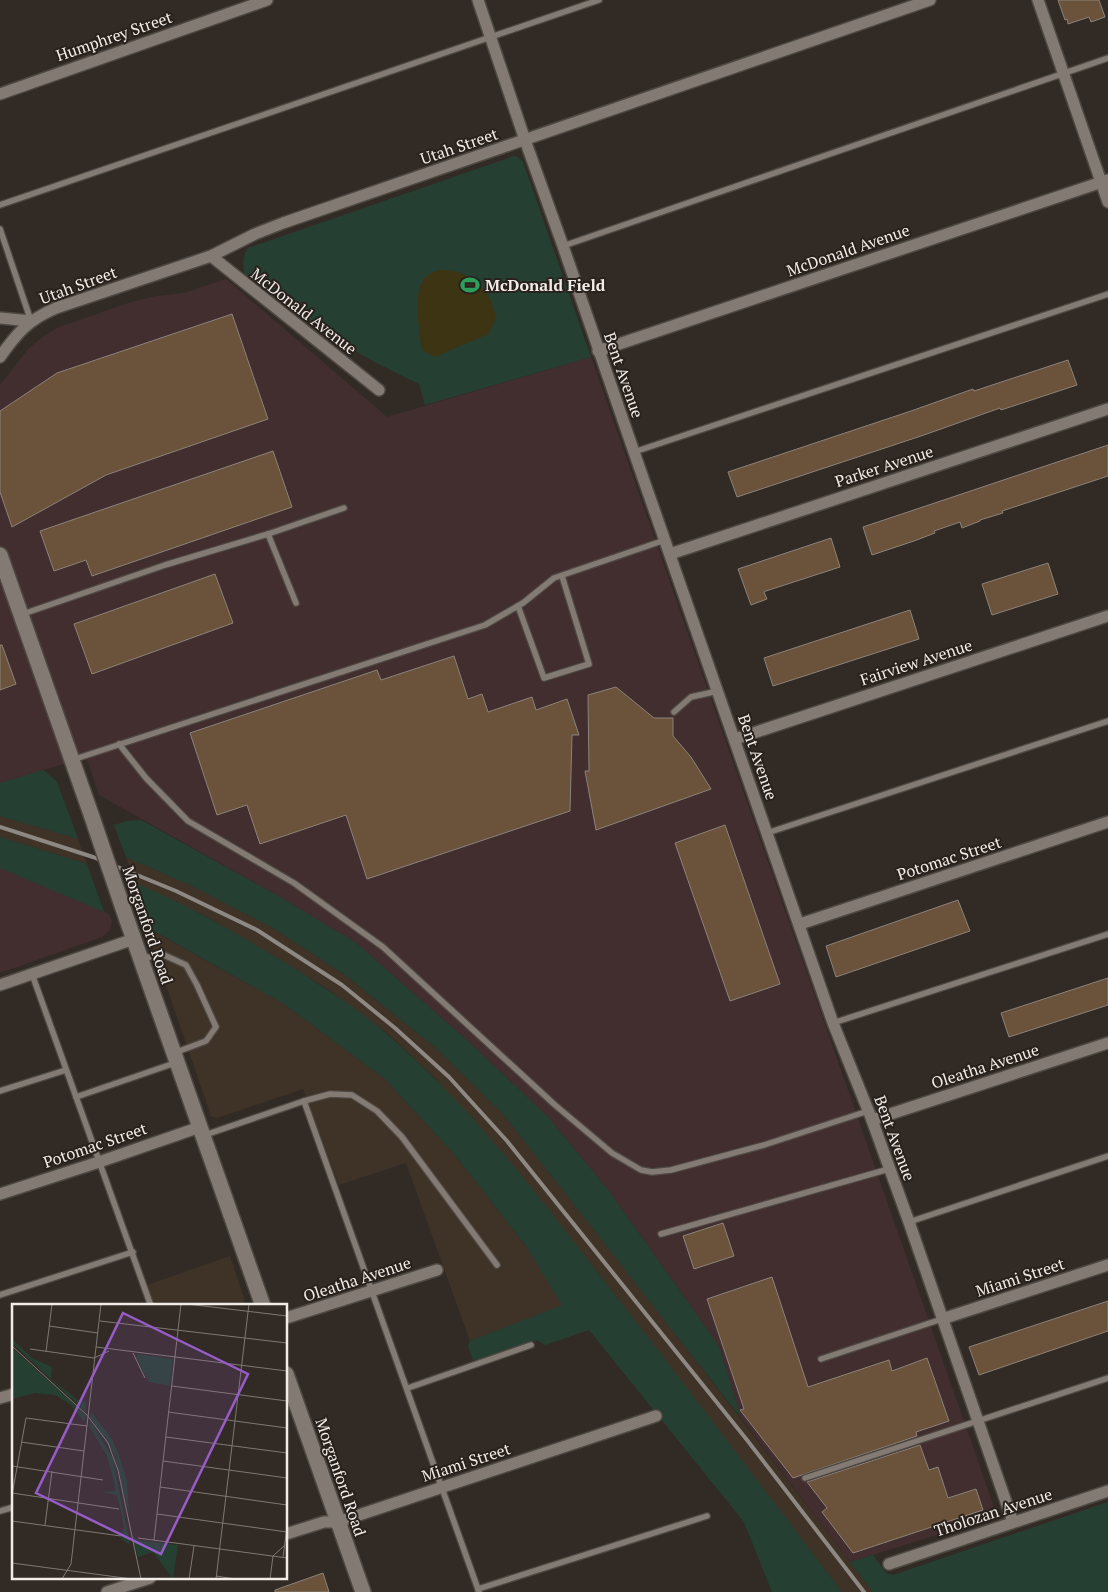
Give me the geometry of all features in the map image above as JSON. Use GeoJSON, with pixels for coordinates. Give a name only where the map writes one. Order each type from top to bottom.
{"type":"FeatureCollection","features":[{"type":"Feature","properties":{"kind":"street","name":"Humphrey Street"},"geometry":{"type":"LineString","coordinates":[[0,94],[267,0]]}},
{"type":"Feature","properties":{"kind":"street","name":"Bent Avenue"},"geometry":{"type":"LineString","coordinates":[[478,0],[664,540],[834,1023],[870,1116],[1013,1522]]}},
{"type":"Feature","properties":{"kind":"street","name":"Utah Street"},"geometry":{"type":"LineString","coordinates":[[0,318],[31,321],[56,308],[211,256],[270,228],[930,0]]}},
{"type":"Feature","properties":{"kind":"street"},"geometry":{"type":"LineString","coordinates":[[1038,0],[1063,74],[1104,181],[1108,202]]}},
{"type":"Feature","properties":{"kind":"street","name":"McDonald Avenue"},"geometry":{"type":"LineString","coordinates":[[598,351],[1104,181]]}},
{"type":"Feature","properties":{"kind":"street","name":"McDonald Avenue"},"geometry":{"type":"LineString","coordinates":[[211,256],[379,390]]}},
{"type":"Feature","properties":{"kind":"street"},"geometry":{"type":"LineString","coordinates":[[0,357],[17,334],[31,321]]}},
{"type":"Feature","properties":{"kind":"street","name":"Parker Avenue"},"geometry":{"type":"LineString","coordinates":[[670,554],[1108,409]]}},
{"type":"Feature","properties":{"kind":"street","name":"Morganford Road"},"geometry":{"type":"LineString","coordinates":[[0,555],[261,1304]]}},
{"type":"Feature","properties":{"kind":"street","name":"Fairview Avenue"},"geometry":{"type":"LineString","coordinates":[[735,739],[1108,616]]}},
{"type":"Feature","properties":{"kind":"street","name":"Potomac Street"},"geometry":{"type":"LineString","coordinates":[[800,924],[1108,822]]}},
{"type":"Feature","properties":{"kind":"street"},"geometry":{"type":"LineString","coordinates":[[0,985],[134,939]]}},
{"type":"Feature","properties":{"kind":"street","name":"Oleatha Avenue"},"geometry":{"type":"LineString","coordinates":[[870,1116],[1108,1043]]}},
{"type":"Feature","properties":{"kind":"street","name":"Potomac Street"},"geometry":{"type":"LineString","coordinates":[[0,1194],[201,1131]]}},
{"type":"Feature","properties":{"kind":"street","name":"Miami Street"},"geometry":{"type":"LineString","coordinates":[[942,1319],[1108,1266]]}},
{"type":"Feature","properties":{"kind":"street","name":"Oleatha Avenue"},"geometry":{"type":"LineString","coordinates":[[288,1317],[437,1270]]}},
{"type":"Feature","properties":{"kind":"street","name":"Morganford Road"},"geometry":{"type":"LineString","coordinates":[[288,1380],[363,1592]]}},
{"type":"Feature","properties":{"kind":"street","name":"Miami Street"},"geometry":{"type":"LineString","coordinates":[[288,1533],[324,1522],[338,1522],[656,1416]]}},
{"type":"Feature","properties":{"kind":"street","name":"Tholozan Avenue"},"geometry":{"type":"LineString","coordinates":[[889,1564],[1108,1491]]}},
{"type":"Feature","properties":{"kind":"street"},"geometry":{"type":"LineString","coordinates":[[112,1588],[142,1580]]}},
{"type":"Feature","properties":{"kind":"lane"},"geometry":{"type":"LineString","coordinates":[[0,206],[599,0]]}},
{"type":"Feature","properties":{"kind":"lane"},"geometry":{"type":"LineString","coordinates":[[563,246],[1108,58]]}},
{"type":"Feature","properties":{"kind":"lane"},"geometry":{"type":"LineString","coordinates":[[0,229],[31,321]]}},
{"type":"Feature","properties":{"kind":"lane"},"geometry":{"type":"LineString","coordinates":[[634,452],[1108,294]]}},
{"type":"Feature","properties":{"kind":"lane"},"geometry":{"type":"LineString","coordinates":[[21,615],[165,565],[268,534],[344,508]]}},
{"type":"Feature","properties":{"kind":"lane"},"geometry":{"type":"LineString","coordinates":[[268,534],[296,603]]}},
{"type":"Feature","properties":{"kind":"lane"},"geometry":{"type":"LineString","coordinates":[[71,760],[486,625],[518,606],[554,578],[664,540]]}},
{"type":"Feature","properties":{"kind":"lane"},"geometry":{"type":"LineString","coordinates":[[518,606],[544,678],[589,664],[562,576]]}},
{"type":"Feature","properties":{"kind":"lane"},"geometry":{"type":"LineString","coordinates":[[674,712],[691,697],[718,691]]}},
{"type":"Feature","properties":{"kind":"lane"},"geometry":{"type":"LineString","coordinates":[[767,832],[1108,720]]}},
{"type":"Feature","properties":{"kind":"lane"},"geometry":{"type":"LineString","coordinates":[[119,744],[146,778],[188,821],[294,883],[383,947],[555,1105],[612,1153],[641,1170],[652,1172],[671,1170],[870,1116]]}},
{"type":"Feature","properties":{"kind":"lane"},"geometry":{"type":"LineString","coordinates":[[834,1023],[1108,934]]}},
{"type":"Feature","properties":{"kind":"lane"},"geometry":{"type":"LineString","coordinates":[[76,1096],[176,1058],[206,1042],[216,1027],[198,985],[186,965],[164,955],[141,958]]}},
{"type":"Feature","properties":{"kind":"lane"},"geometry":{"type":"LineString","coordinates":[[32,974],[150,1304]]}},
{"type":"Feature","properties":{"kind":"lane"},"geometry":{"type":"LineString","coordinates":[[0,1091],[66,1070]]}},
{"type":"Feature","properties":{"kind":"lane"},"geometry":{"type":"LineString","coordinates":[[201,1131],[330,1094],[352,1095],[377,1111],[402,1137],[497,1265]]}},
{"type":"Feature","properties":{"kind":"lane"},"geometry":{"type":"LineString","coordinates":[[304,1101],[479,1591],[707,1516]]}},
{"type":"Feature","properties":{"kind":"lane"},"geometry":{"type":"LineString","coordinates":[[908,1222],[1108,1156]]}},
{"type":"Feature","properties":{"kind":"lane"},"geometry":{"type":"LineString","coordinates":[[661,1234],[889,1169]]}},
{"type":"Feature","properties":{"kind":"lane"},"geometry":{"type":"LineString","coordinates":[[0,1295],[133,1252]]}},
{"type":"Feature","properties":{"kind":"lane"},"geometry":{"type":"LineString","coordinates":[[820,1359],[942,1319]]}},
{"type":"Feature","properties":{"kind":"lane"},"geometry":{"type":"LineString","coordinates":[[408,1388],[531,1345]]}},
{"type":"Feature","properties":{"kind":"lane"},"geometry":{"type":"LineString","coordinates":[[805,1478],[1108,1378]]}},
{"type":"Feature","properties":{"kind":"shaded area"},"geometry":{"type":"Polygon","coordinates":[[[226,279],[387,417],[591,357],[993,1504],[994,1510],[988,1519],[850,1562],[741,1418],[719,1346],[609,1191],[548,1117],[469,1042],[355,942],[275,894],[99,795],[86,757],[0,783],[0,385],[29,348],[57,328],[128,303],[157,296],[184,293],[226,279]]]}},
{"type":"Feature","properties":{"kind":"shaded area"},"geometry":{"type":"Polygon","coordinates":[[[0,816],[78,839],[87,864],[0,837],[0,816]]]}},
{"type":"Feature","properties":{"kind":"shaded area"},"geometry":{"type":"Polygon","coordinates":[[[126,857],[194,887],[273,928],[345,975],[436,1048],[504,1115],[671,1328],[873,1592],[842,1592],[596,1270],[435,1078],[387,1033],[326,988],[205,916],[135,883],[126,857]]]}},
{"type":"Feature","properties":{"kind":"shaded area"},"geometry":{"type":"Polygon","coordinates":[[[0,867],[109,914],[112,921],[110,930],[102,937],[0,973],[0,867]]]}},
{"type":"Feature","properties":{"kind":"shaded area"},"geometry":{"type":"Polygon","coordinates":[[[146,927],[284,1004],[385,1079],[455,1155],[526,1246],[563,1305],[470,1341],[406,1163],[339,1185],[303,1089],[217,1118],[211,1116],[146,927]]]}},
{"type":"Feature","properties":{"kind":"shaded area"},"geometry":{"type":"Polygon","coordinates":[[[230,1256],[244,1298],[244,1304],[153,1304],[147,1285],[230,1256]]]}},
{"type":"Feature","properties":{"kind":"green space"},"geometry":{"type":"Polygon","coordinates":[[[514,156],[523,162],[591,357],[425,405],[419,384],[365,357],[335,339],[295,312],[245,274],[244,260],[248,248],[514,156]]]}},
{"type":"Feature","properties":{"kind":"green space"},"geometry":{"type":"Polygon","coordinates":[[[43,770],[57,782],[78,839],[0,816],[0,783],[43,770]]]}},
{"type":"Feature","properties":{"kind":"green space"},"geometry":{"type":"Polygon","coordinates":[[[141,820],[275,894],[355,942],[469,1042],[548,1117],[609,1191],[719,1346],[741,1418],[504,1115],[436,1048],[345,975],[273,928],[194,887],[126,857],[114,825],[127,821],[141,820]]]}},
{"type":"Feature","properties":{"kind":"green space"},"geometry":{"type":"Polygon","coordinates":[[[0,837],[87,864],[104,912],[0,868],[0,837]]]}},
{"type":"Feature","properties":{"kind":"green space"},"geometry":{"type":"Polygon","coordinates":[[[135,883],[176,901],[215,922],[342,999],[388,1035],[451,1095],[536,1193],[842,1592],[772,1592],[744,1522],[589,1330],[545,1345],[537,1340],[473,1360],[468,1346],[470,1341],[562,1305],[526,1246],[455,1155],[385,1079],[284,1004],[152,930],[135,883]]]}},
{"type":"Feature","properties":{"kind":"green space"},"geometry":{"type":"Polygon","coordinates":[[[1108,1502],[1108,1592],[873,1592],[850,1562],[873,1555],[886,1573],[893,1575],[1108,1502]]]}},
{"type":"Feature","properties":{"kind":"sand"},"geometry":{"type":"Polygon","coordinates":[[[446,270],[474,279],[491,300],[496,319],[488,334],[435,357],[423,351],[421,344],[418,308],[419,289],[422,282],[431,273],[446,270]]]}},
{"type":"Feature","properties":{"kind":"building"},"geometry":{"type":"Polygon","coordinates":[[[1058,0],[1099,0],[1105,17],[1091,22],[1089,17],[1068,24],[1058,0]]]}},
{"type":"Feature","properties":{"kind":"building"},"geometry":{"type":"Polygon","coordinates":[[[232,314],[268,419],[106,475],[12,527],[0,492],[0,411],[57,373],[232,314]]]}},
{"type":"Feature","properties":{"kind":"building"},"geometry":{"type":"Polygon","coordinates":[[[1068,360],[1077,385],[1001,410],[1000,408],[737,497],[728,472],[973,389],[974,391],[1068,360]]]}},
{"type":"Feature","properties":{"kind":"building"},"geometry":{"type":"Polygon","coordinates":[[[1108,445],[1108,476],[1002,511],[1003,513],[962,528],[960,522],[934,531],[935,533],[914,541],[872,555],[863,527],[1108,445]]]}},
{"type":"Feature","properties":{"kind":"building"},"geometry":{"type":"Polygon","coordinates":[[[273,451],[292,507],[92,576],[86,560],[54,571],[40,531],[273,451]]]}},
{"type":"Feature","properties":{"kind":"building"},"geometry":{"type":"Polygon","coordinates":[[[831,538],[840,567],[766,591],[764,592],[767,599],[751,605],[738,569],[831,538]]]}},
{"type":"Feature","properties":{"kind":"building"},"geometry":{"type":"Polygon","coordinates":[[[1048,563],[1058,594],[992,615],[982,584],[1048,563]]]}},
{"type":"Feature","properties":{"kind":"building"},"geometry":{"type":"Polygon","coordinates":[[[215,574],[233,623],[92,674],[74,624],[215,574]]]}},
{"type":"Feature","properties":{"kind":"building"},"geometry":{"type":"Polygon","coordinates":[[[910,610],[919,639],[773,686],[764,658],[910,610]]]}},
{"type":"Feature","properties":{"kind":"building"},"geometry":{"type":"Polygon","coordinates":[[[0,645],[2,645],[16,684],[0,690],[0,645]]]}},
{"type":"Feature","properties":{"kind":"building"},"geometry":{"type":"Polygon","coordinates":[[[454,656],[468,699],[482,694],[488,712],[532,697],[536,710],[567,699],[579,735],[572,735],[570,811],[367,879],[346,815],[260,844],[247,805],[217,815],[190,733],[377,670],[381,680],[454,656]]]}},
{"type":"Feature","properties":{"kind":"building"},"geometry":{"type":"Polygon","coordinates":[[[616,687],[654,718],[673,718],[673,736],[691,757],[711,789],[596,830],[585,771],[589,771],[588,695],[616,687]]]}},
{"type":"Feature","properties":{"kind":"building"},"geometry":{"type":"Polygon","coordinates":[[[725,825],[780,984],[730,1001],[675,843],[725,825]]]}},
{"type":"Feature","properties":{"kind":"building"},"geometry":{"type":"Polygon","coordinates":[[[958,900],[970,931],[836,977],[826,946],[958,900]]]}},
{"type":"Feature","properties":{"kind":"building"},"geometry":{"type":"Polygon","coordinates":[[[1108,978],[1108,1005],[1009,1037],[1001,1013],[1108,978]]]}},
{"type":"Feature","properties":{"kind":"building"},"geometry":{"type":"Polygon","coordinates":[[[723,1223],[734,1256],[694,1269],[683,1236],[723,1223]]]}},
{"type":"Feature","properties":{"kind":"building"},"geometry":{"type":"Polygon","coordinates":[[[772,1277],[808,1387],[889,1360],[892,1371],[927,1358],[949,1421],[916,1432],[917,1436],[793,1478],[740,1410],[744,1409],[707,1299],[772,1277]]]}},
{"type":"Feature","properties":{"kind":"building"},"geometry":{"type":"Polygon","coordinates":[[[1108,1301],[1108,1331],[979,1375],[969,1347],[1108,1301]]]}},
{"type":"Feature","properties":{"kind":"building"},"geometry":{"type":"Polygon","coordinates":[[[920,1445],[929,1470],[938,1467],[948,1498],[976,1489],[983,1510],[853,1553],[822,1512],[827,1508],[807,1482],[920,1445]]]}},
{"type":"Feature","properties":{"kind":"building"},"geometry":{"type":"Polygon","coordinates":[[[323,1573],[329,1592],[275,1592],[275,1590],[323,1573]]]}},
{"type":"Feature","properties":{"kind":"railway"},"geometry":{"type":"LineString","coordinates":[[0,827],[93,857],[176,891],[257,930],[342,985],[395,1028],[449,1077],[507,1141],[747,1440],[864,1592]]}},
{"type":"Feature","properties":{"kind":"place","name":"McDonald Field"},"geometry":{"type":"Point","coordinates":[470,285]}}]}
